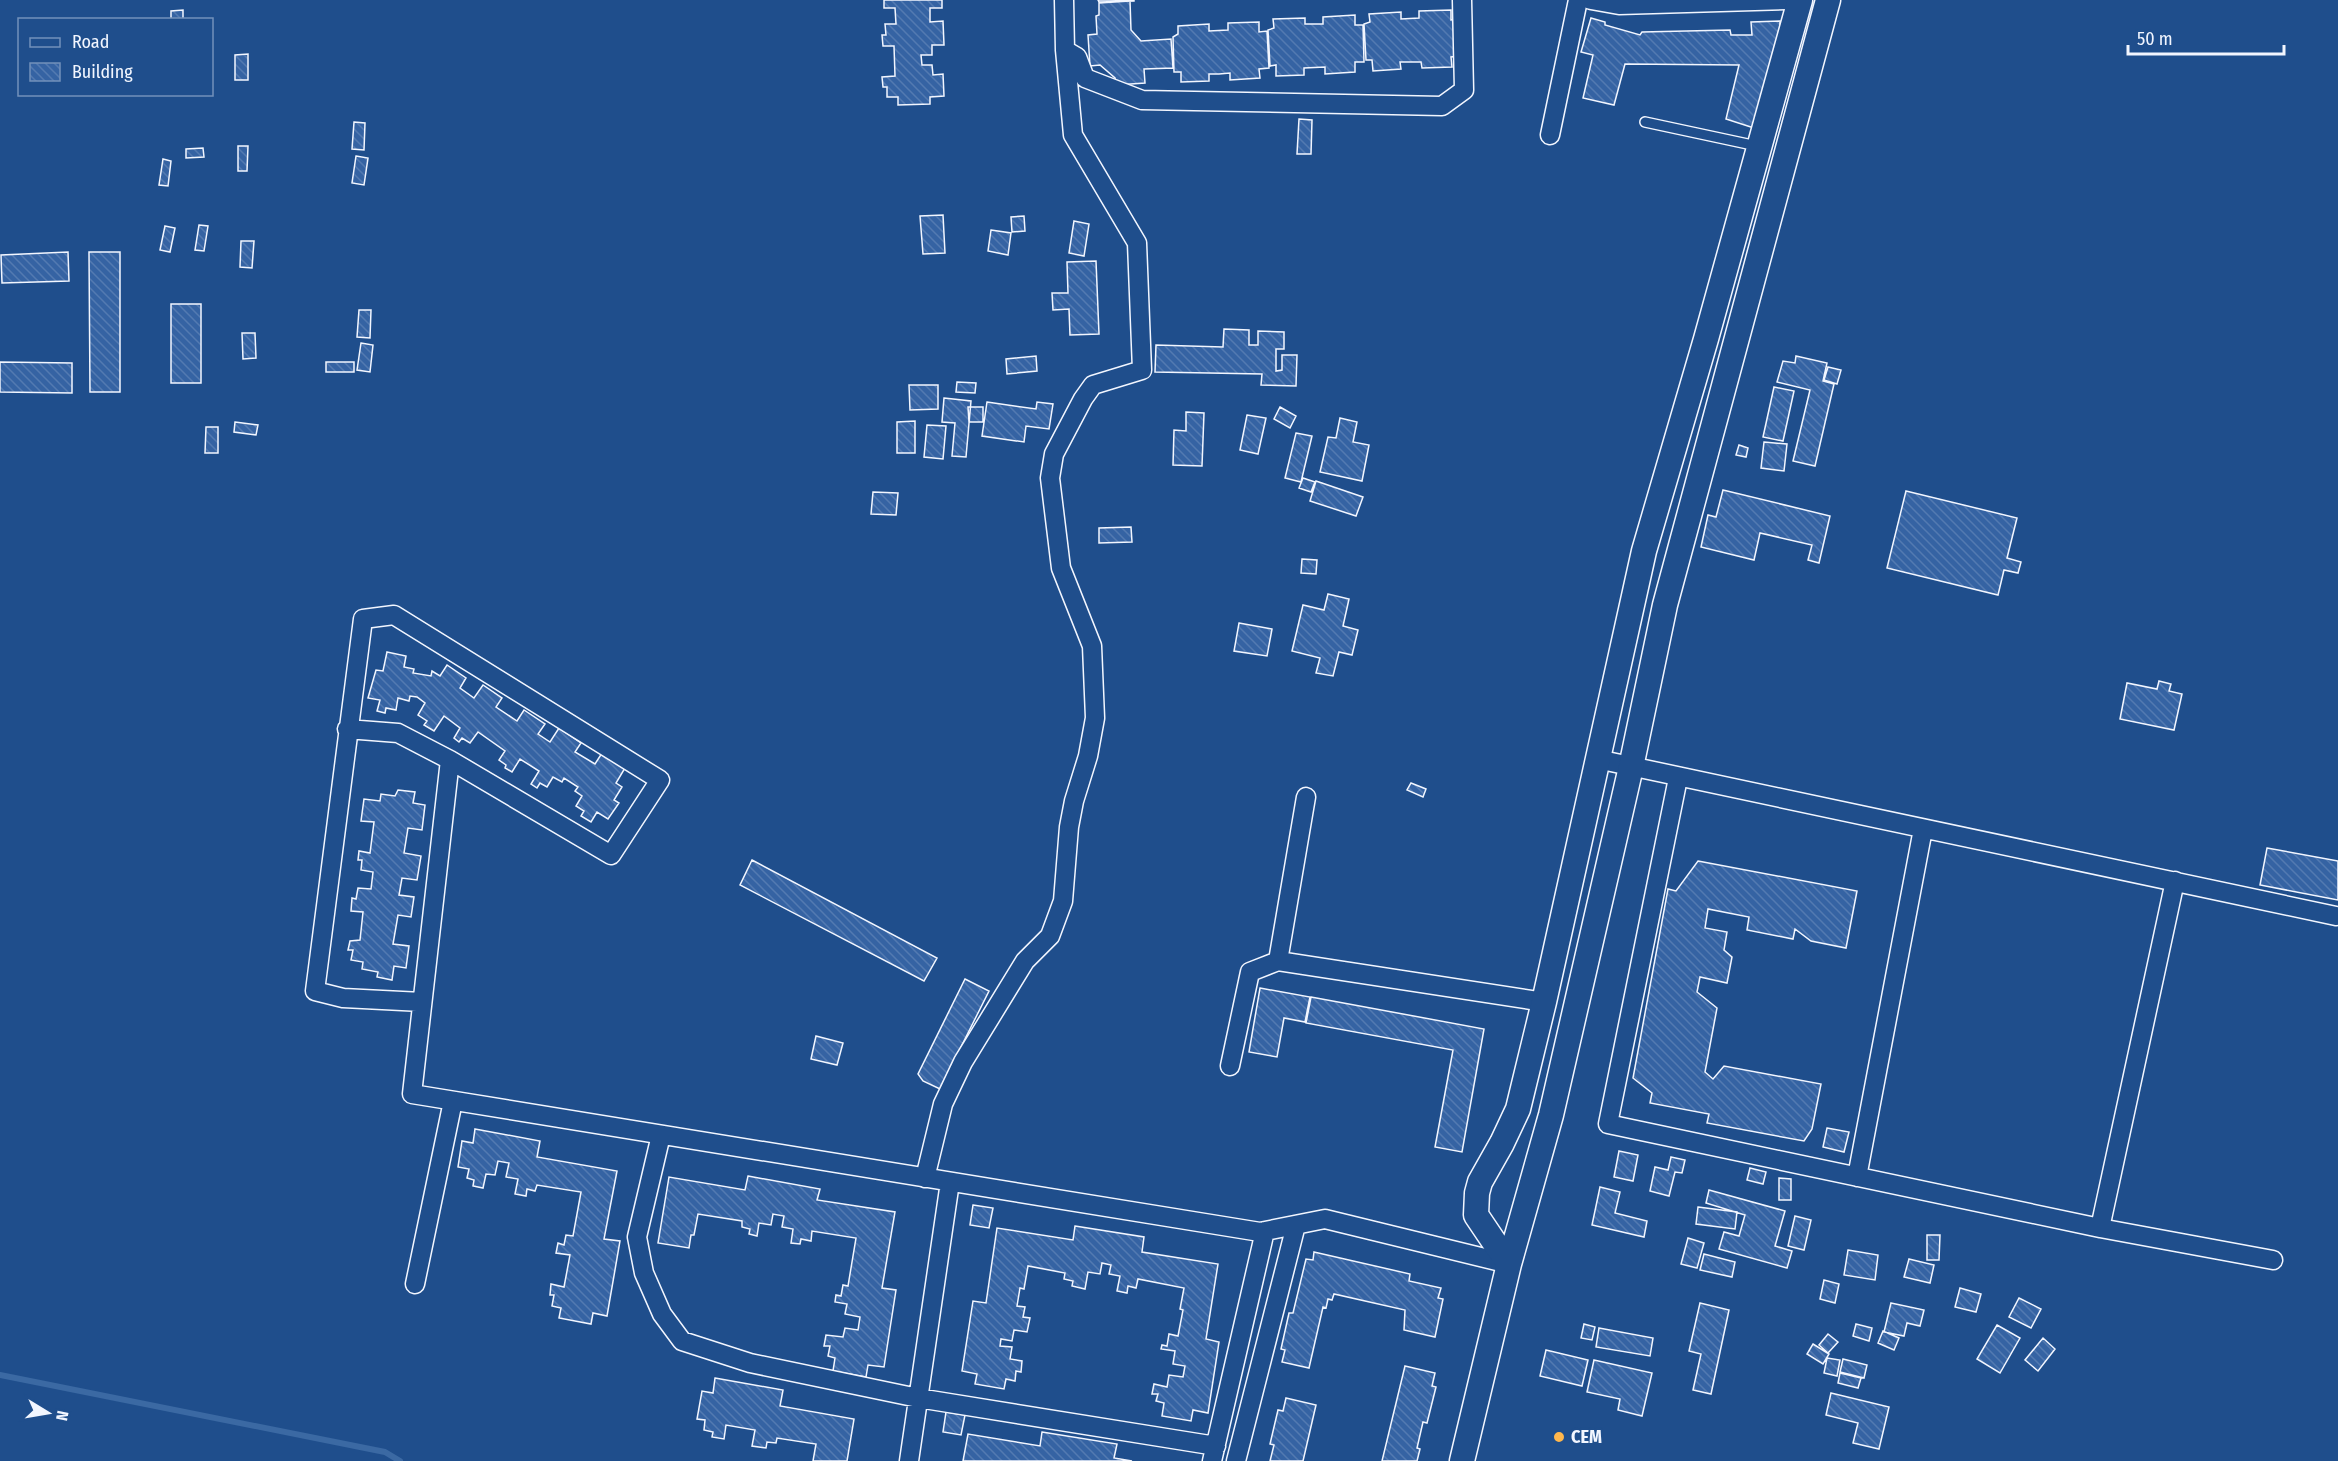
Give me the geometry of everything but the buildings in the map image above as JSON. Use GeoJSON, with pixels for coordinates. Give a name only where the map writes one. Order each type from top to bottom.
{"type":"FeatureCollection","features":[{"type":"Feature","properties":{"kind":"street"},"geometry":{"type":"LineString","coordinates":[[925,1178],[944,1104],[963,1062],[1025,961],[1050,936],[1063,902],[1069,827],[1088,756],[1095,717],[1092,646],[1061,568],[1050,478],[1054,454],[1083,399],[1093,385],[1142,370],[1137,243],[1073,135],[1065,50],[1064,0]]}},
{"type":"Feature","properties":{"kind":"street"},"geometry":{"type":"LineString","coordinates":[[1065,50],[1077,57],[1085,78],[1142,100],[1442,106],[1464,90],[1462,0]]}},
{"type":"Feature","properties":{"kind":"street"},"geometry":{"type":"LineString","coordinates":[[1550,135],[1578,0]]}},
{"type":"Feature","properties":{"kind":"street"},"geometry":{"type":"LineString","coordinates":[[1591,0],[1619,5],[1787,0]]}},
{"type":"Feature","properties":{"kind":"street"},"geometry":{"type":"LineString","coordinates":[[1509,1264],[1476,1215],[1477,1193],[1480,1182],[1518,1109],[1644,551],[1706,339],[1800,0]]}},
{"type":"Feature","properties":{"kind":"street"},"geometry":{"type":"LineString","coordinates":[[1462,1461],[1509,1264],[1551,1115],[1665,605],[1828,0]]}},
{"type":"Feature","properties":{"kind":"street"},"geometry":{"type":"LineString","coordinates":[[347,729],[399,733],[450,760],[611,855],[660,780],[394,615],[363,620],[347,729],[315,990],[343,998],[422,1002]]}},
{"type":"Feature","properties":{"kind":"street"},"geometry":{"type":"LineString","coordinates":[[1598,759],[1678,778],[2336,916]]}},
{"type":"Feature","properties":{"kind":"street"},"geometry":{"type":"LineString","coordinates":[[450,760],[412,1094],[1260,1232],[1325,1219],[1509,1264]]}},
{"type":"Feature","properties":{"kind":"street"},"geometry":{"type":"LineString","coordinates":[[1678,778],[1608,1124],[2100,1228],[2273,1260]]}},
{"type":"Feature","properties":{"kind":"street"},"geometry":{"type":"LineString","coordinates":[[1278,961],[1306,798]]}},
{"type":"Feature","properties":{"kind":"street"},"geometry":{"type":"LineString","coordinates":[[1857,1177],[1923,829]]}},
{"type":"Feature","properties":{"kind":"street"},"geometry":{"type":"LineString","coordinates":[[2100,1228],[2175,881]]}},
{"type":"Feature","properties":{"kind":"street"},"geometry":{"type":"LineString","coordinates":[[1230,1066],[1250,972],[1278,961],[1544,1002]]}},
{"type":"Feature","properties":{"kind":"street"},"geometry":{"type":"LineString","coordinates":[[415,1284],[453,1101]]}},
{"type":"Feature","properties":{"kind":"street"},"geometry":{"type":"LineString","coordinates":[[661,1135],[637,1237],[644,1273],[662,1314],[682,1341],[750,1363],[918,1398],[1214,1453],[1265,1231]]}},
{"type":"Feature","properties":{"kind":"street"},"geometry":{"type":"LineString","coordinates":[[909,1461],[950,1182]]}},
{"type":"Feature","properties":{"kind":"street"},"geometry":{"type":"LineString","coordinates":[[1236,1461],[1296,1225]]}},
{"type":"Feature","properties":{"kind":"lane"},"geometry":{"type":"LineString","coordinates":[[1645,122],[1760,146]]}},
{"type":"Feature","properties":{"kind":"waterway"},"geometry":{"type":"LineString","coordinates":[[0,1375],[385,1452],[400,1461]]}},
{"type":"Feature","properties":{"kind":"place","name":"CEM"},"geometry":{"type":"Point","coordinates":[1559,1437]}}]}
